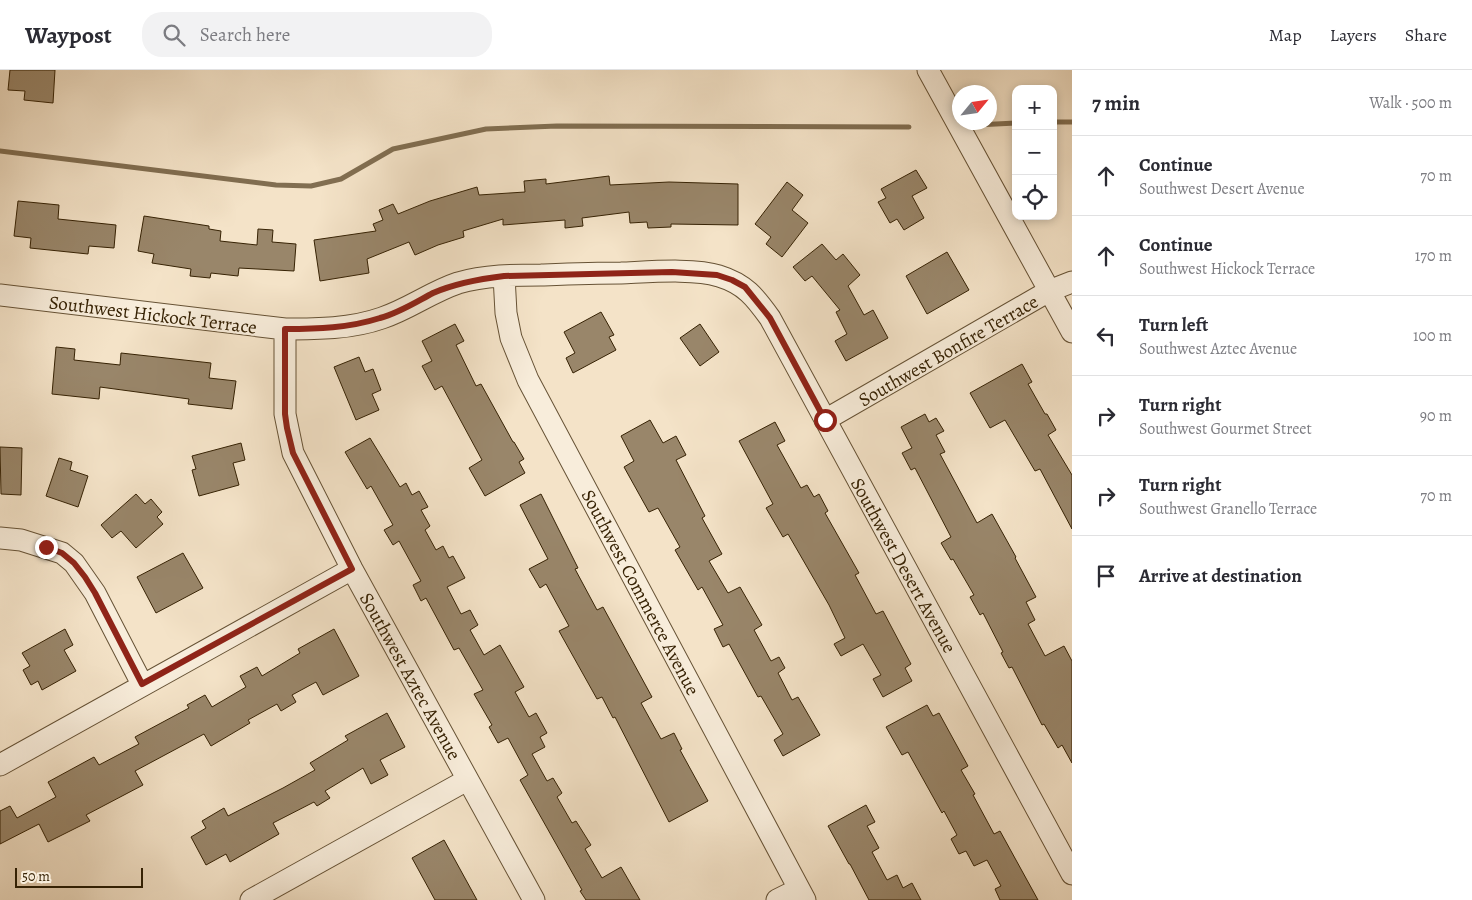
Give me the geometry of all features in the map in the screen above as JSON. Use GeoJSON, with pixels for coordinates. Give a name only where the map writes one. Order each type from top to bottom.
{"type":"FeatureCollection","features":[{"type":"Feature","properties":{"kind":"street"},"geometry":{"type":"LineString","coordinates":[[928,70],[1072,332]]}},
{"type":"Feature","properties":{"kind":"street","name":"Southwest Hickock Terrace"},"geometry":{"type":"LineString","coordinates":[[0,295],[285,329],[327,328],[361,324],[383,318],[459,283],[504,276],[672,272],[717,275]]}},
{"type":"Feature","properties":{"kind":"street","name":"Southwest Desert Avenue"},"geometry":{"type":"LineString","coordinates":[[717,275],[745,287],[770,318],[1072,874]]}},
{"type":"Feature","properties":{"kind":"street","name":"Southwest Commerce Avenue"},"geometry":{"type":"LineString","coordinates":[[504,276],[506,313],[511,338],[528,380],[802,894]]}},
{"type":"Feature","properties":{"kind":"street","name":"Southwest Bonfire Terrace"},"geometry":{"type":"LineString","coordinates":[[825,420],[1049,291],[1072,282]]}},
{"type":"Feature","properties":{"kind":"street","name":"Southwest Aztec Avenue"},"geometry":{"type":"LineString","coordinates":[[285,329],[285,414],[293,453],[352,569],[534,900]]}},
{"type":"Feature","properties":{"kind":"street"},"geometry":{"type":"LineString","coordinates":[[0,538],[21,540],[62,553],[74,563],[95,593],[142,684]]}},
{"type":"Feature","properties":{"kind":"street"},"geometry":{"type":"LineString","coordinates":[[0,765],[142,684],[352,569]]}},
{"type":"Feature","properties":{"kind":"street"},"geometry":{"type":"LineString","coordinates":[[250,900],[468,780]]}},
{"type":"Feature","properties":{"kind":"street"},"geometry":{"type":"LineString","coordinates":[[777,900],[802,894]]}},
{"type":"Feature","properties":{"kind":"building"},"geometry":{"type":"Polygon","coordinates":[[[10,70],[55,70],[53,103],[24,100],[25,91],[8,90],[10,70]]]}},
{"type":"Feature","properties":{"kind":"building"},"geometry":{"type":"Polygon","coordinates":[[[916,170],[927,188],[912,196],[924,218],[904,230],[897,219],[890,223],[878,202],[886,198],[881,189],[916,170]]]}},
{"type":"Feature","properties":{"kind":"building"},"geometry":{"type":"Polygon","coordinates":[[[609,176],[610,185],[669,182],[738,184],[738,225],[671,224],[671,227],[648,228],[647,222],[630,223],[629,212],[582,218],[583,226],[565,228],[565,220],[503,225],[503,219],[463,231],[464,237],[415,255],[409,242],[367,259],[369,273],[320,281],[314,240],[376,231],[373,224],[383,220],[379,210],[393,204],[398,214],[430,201],[477,187],[479,195],[525,192],[524,181],[546,179],[546,184],[609,176]]]}},
{"type":"Feature","properties":{"kind":"building"},"geometry":{"type":"Polygon","coordinates":[[[787,182],[803,195],[792,210],[808,223],[782,257],[766,244],[771,237],[755,224],[787,182]]]}},
{"type":"Feature","properties":{"kind":"building"},"geometry":{"type":"Polygon","coordinates":[[[18,201],[59,205],[58,219],[116,225],[114,248],[89,246],[88,254],[30,248],[31,238],[14,236],[18,201]]]}},
{"type":"Feature","properties":{"kind":"building"},"geometry":{"type":"Polygon","coordinates":[[[144,216],[209,226],[209,229],[221,231],[220,241],[257,245],[258,229],[273,230],[272,242],[296,244],[294,271],[239,268],[238,276],[211,273],[210,278],[190,276],[191,269],[152,263],[154,254],[138,251],[144,216]]]}},
{"type":"Feature","properties":{"kind":"building"},"geometry":{"type":"Polygon","coordinates":[[[822,244],[836,260],[843,254],[860,275],[848,286],[864,315],[873,310],[888,338],[846,361],[835,341],[847,334],[836,312],[840,310],[812,276],[805,281],[793,267],[822,244]]]}},
{"type":"Feature","properties":{"kind":"building"},"geometry":{"type":"Polygon","coordinates":[[[947,252],[969,290],[927,314],[906,276],[947,252]]]}},
{"type":"Feature","properties":{"kind":"building"},"geometry":{"type":"Polygon","coordinates":[[[601,312],[614,335],[609,337],[616,350],[573,373],[566,358],[575,353],[564,332],[601,312]]]}},
{"type":"Feature","properties":{"kind":"building"},"geometry":{"type":"Polygon","coordinates":[[[455,324],[464,341],[456,345],[476,386],[481,384],[524,459],[519,462],[525,473],[485,496],[469,468],[482,460],[442,386],[435,390],[422,366],[432,361],[422,341],[455,324]]]}},
{"type":"Feature","properties":{"kind":"building"},"geometry":{"type":"Polygon","coordinates":[[[700,324],[719,352],[700,366],[680,338],[700,324]]]}},
{"type":"Feature","properties":{"kind":"building"},"geometry":{"type":"Polygon","coordinates":[[[56,347],[75,349],[74,360],[120,365],[121,353],[211,363],[209,378],[236,381],[232,409],[188,404],[189,399],[100,387],[99,399],[52,394],[56,347]]]}},
{"type":"Feature","properties":{"kind":"building"},"geometry":{"type":"Polygon","coordinates":[[[359,357],[365,372],[373,369],[381,390],[372,394],[379,410],[356,420],[334,367],[359,357]]]}},
{"type":"Feature","properties":{"kind":"building"},"geometry":{"type":"Polygon","coordinates":[[[1022,364],[1032,382],[1028,384],[1056,430],[1048,435],[1072,475],[1072,529],[1040,469],[1035,471],[1005,420],[990,428],[970,393],[1022,364]]]}},
{"type":"Feature","properties":{"kind":"building"},"geometry":{"type":"Polygon","coordinates":[[[925,414],[929,422],[936,418],[944,431],[936,435],[945,452],[940,454],[977,523],[992,514],[1036,597],[1026,602],[1035,620],[1028,624],[1045,656],[1064,646],[1072,661],[1072,763],[1062,745],[1058,748],[1044,724],[1042,725],[1012,667],[1009,668],[1001,653],[1003,652],[983,613],[980,615],[970,597],[974,595],[953,559],[951,560],[941,543],[951,537],[915,468],[911,470],[902,453],[912,448],[901,427],[925,414]]]}},
{"type":"Feature","properties":{"kind":"building"},"geometry":{"type":"Polygon","coordinates":[[[650,420],[663,443],[676,436],[686,455],[676,460],[705,516],[702,518],[722,554],[709,561],[728,593],[740,587],[762,625],[754,630],[771,661],[779,657],[785,668],[778,673],[792,700],[798,697],[820,735],[783,756],[774,740],[783,734],[761,696],[758,697],[729,644],[723,647],[714,629],[723,625],[702,587],[698,590],[675,550],[680,547],[658,508],[649,512],[624,467],[634,461],[621,436],[650,420]]]}},
{"type":"Feature","properties":{"kind":"building"},"geometry":{"type":"Polygon","coordinates":[[[775,422],[785,441],[777,445],[801,488],[807,485],[814,497],[819,494],[828,511],[825,513],[859,573],[855,575],[876,614],[883,611],[911,664],[905,668],[912,681],[883,697],[873,679],[881,675],[863,644],[841,656],[834,644],[845,638],[829,605],[788,534],[783,537],[766,508],[773,504],[739,441],[775,422]]]}},
{"type":"Feature","properties":{"kind":"building"},"geometry":{"type":"Polygon","coordinates":[[[370,438],[400,487],[406,483],[412,495],[419,491],[428,507],[421,510],[430,526],[425,530],[436,550],[443,546],[449,558],[453,556],[465,578],[447,587],[461,614],[470,610],[478,625],[470,630],[484,655],[500,645],[524,687],[515,692],[529,717],[536,713],[547,733],[540,737],[545,747],[532,754],[547,781],[553,778],[562,793],[557,797],[572,823],[576,821],[591,845],[585,849],[602,878],[621,867],[640,900],[586,900],[580,891],[582,890],[520,780],[528,775],[508,738],[498,743],[489,727],[492,725],[474,694],[483,690],[459,648],[454,650],[426,598],[421,601],[413,585],[421,581],[399,541],[393,545],[384,530],[393,525],[371,486],[367,489],[345,452],[370,438]]]}},
{"type":"Feature","properties":{"kind":"building"},"geometry":{"type":"Polygon","coordinates":[[[241,443],[245,460],[233,463],[239,485],[199,496],[192,470],[196,469],[192,456],[241,443]]]}},
{"type":"Feature","properties":{"kind":"building"},"geometry":{"type":"Polygon","coordinates":[[[0,447],[22,448],[21,495],[1,494],[0,447]]]}},
{"type":"Feature","properties":{"kind":"building"},"geometry":{"type":"Polygon","coordinates":[[[59,458],[72,462],[70,470],[88,476],[78,507],[46,496],[59,458]]]}},
{"type":"Feature","properties":{"kind":"building"},"geometry":{"type":"Polygon","coordinates":[[[136,494],[145,504],[151,499],[162,512],[157,517],[163,524],[136,548],[121,531],[112,538],[101,525],[136,494]]]}},
{"type":"Feature","properties":{"kind":"building"},"geometry":{"type":"Polygon","coordinates":[[[541,494],[578,568],[575,569],[597,610],[603,607],[652,697],[641,703],[661,739],[674,733],[682,749],[680,750],[708,801],[669,822],[615,717],[613,718],[602,697],[597,699],[559,631],[569,626],[546,584],[540,588],[529,569],[548,559],[520,505],[541,494]]]}},
{"type":"Feature","properties":{"kind":"building"},"geometry":{"type":"Polygon","coordinates":[[[183,553],[203,588],[156,613],[137,577],[183,553]]]}},
{"type":"Feature","properties":{"kind":"building"},"geometry":{"type":"Polygon","coordinates":[[[65,629],[73,645],[64,650],[76,671],[42,690],[38,681],[31,685],[23,670],[30,666],[22,653],[65,629]]]}},
{"type":"Feature","properties":{"kind":"building"},"geometry":{"type":"Polygon","coordinates":[[[334,629],[359,676],[323,695],[316,682],[292,695],[296,702],[281,711],[277,704],[248,720],[250,723],[211,746],[204,734],[135,771],[143,785],[86,815],[90,821],[48,842],[39,824],[0,844],[0,811],[10,806],[17,818],[56,797],[48,782],[94,757],[99,765],[139,744],[135,737],[189,708],[187,705],[205,695],[212,707],[246,687],[240,676],[257,667],[262,676],[300,653],[298,649],[334,629]]]}},
{"type":"Feature","properties":{"kind":"building"},"geometry":{"type":"Polygon","coordinates":[[[927,705],[933,716],[939,713],[968,766],[961,770],[975,794],[973,795],[994,834],[1000,831],[1038,900],[1000,900],[995,889],[1001,886],[987,860],[974,866],[966,851],[959,854],[951,839],[957,835],[944,811],[942,813],[908,752],[902,755],[886,727],[927,705]]]}},
{"type":"Feature","properties":{"kind":"building"},"geometry":{"type":"Polygon","coordinates":[[[387,713],[405,747],[380,760],[388,775],[371,784],[363,768],[325,791],[330,798],[317,806],[314,802],[273,823],[279,834],[230,862],[226,854],[206,865],[191,837],[206,828],[202,821],[224,808],[228,816],[315,770],[310,763],[348,740],[345,736],[387,713]]]}},
{"type":"Feature","properties":{"kind":"building"},"geometry":{"type":"Polygon","coordinates":[[[866,805],[875,822],[867,826],[879,848],[872,852],[887,880],[897,875],[903,888],[912,883],[921,900],[869,900],[828,826],[866,805]]]}},
{"type":"Feature","properties":{"kind":"building"},"geometry":{"type":"Polygon","coordinates":[[[444,840],[477,900],[435,900],[412,858],[444,840]]]}},
{"type":"Feature","properties":{"kind":"waterway"},"geometry":{"type":"LineString","coordinates":[[1057,122],[1072,122]]}},
{"type":"Feature","properties":{"kind":"waterway"},"geometry":{"type":"LineString","coordinates":[[997,124],[1012,123]]}},
{"type":"Feature","properties":{"kind":"waterway"},"geometry":{"type":"LineString","coordinates":[[0,151],[276,185],[311,186],[341,179],[393,149],[486,129],[557,126],[909,127]]}},
{"type":"Feature","properties":{"kind":"route"},"geometry":{"type":"LineString","coordinates":[[46,547],[62,553],[74,563],[85,577],[142,684],[352,569],[293,453],[285,414],[285,329],[327,328],[361,324],[383,318],[459,283],[480,279],[504,276],[672,272],[717,275],[732,280],[745,287],[770,318],[825,420]]}}]}
